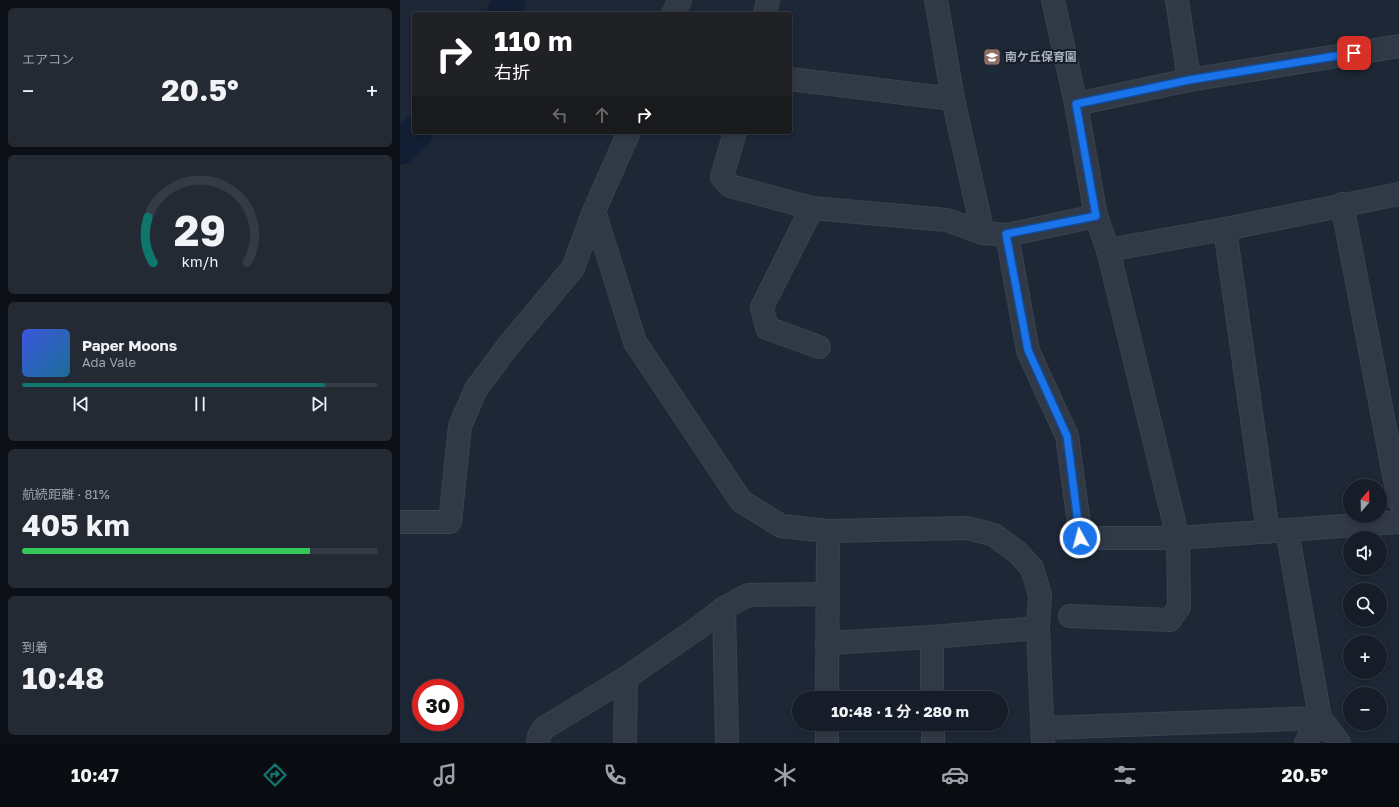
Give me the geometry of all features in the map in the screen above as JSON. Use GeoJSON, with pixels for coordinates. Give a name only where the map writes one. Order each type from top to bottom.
{"type":"FeatureCollection","features":[{"type":"Feature","properties":{"kind":"street"},"geometry":{"type":"LineString","coordinates":[[674,12],[680,0]]}},
{"type":"Feature","properties":{"kind":"street"},"geometry":{"type":"LineString","coordinates":[[765,12],[768,0]]}},
{"type":"Feature","properties":{"kind":"street"},"geometry":{"type":"LineString","coordinates":[[936,0],[953,99],[983,233]]}},
{"type":"Feature","properties":{"kind":"street"},"geometry":{"type":"LineString","coordinates":[[1053,0],[1076,104],[1096,216],[1108,250],[1178,538],[1179,607],[1170,620],[1070,616]]}},
{"type":"Feature","properties":{"kind":"street"},"geometry":{"type":"LineString","coordinates":[[1176,0],[1189,80]]}},
{"type":"Feature","properties":{"kind":"street"},"geometry":{"type":"LineString","coordinates":[[1076,104],[1189,80],[1399,46]]}},
{"type":"Feature","properties":{"kind":"street"},"geometry":{"type":"LineString","coordinates":[[792,79],[953,99]]}},
{"type":"Feature","properties":{"kind":"street"},"geometry":{"type":"LineString","coordinates":[[400,522],[450,522],[460,426],[476,389],[508,346],[573,268],[594,211],[628,134]]}},
{"type":"Feature","properties":{"kind":"street"},"geometry":{"type":"LineString","coordinates":[[733,134],[722,177],[730,186],[812,208],[947,220],[983,233],[1006,234],[1096,216]]}},
{"type":"Feature","properties":{"kind":"street"},"geometry":{"type":"LineString","coordinates":[[1108,250],[1399,194]]}},
{"type":"Feature","properties":{"kind":"street"},"geometry":{"type":"LineString","coordinates":[[1342,204],[1399,501]]}},
{"type":"Feature","properties":{"kind":"street"},"geometry":{"type":"LineString","coordinates":[[812,208],[762,307],[766,328],[819,347]]}},
{"type":"Feature","properties":{"kind":"street"},"geometry":{"type":"LineString","coordinates":[[594,211],[635,342],[722,470],[741,501],[781,526],[828,531],[968,528],[994,535],[1017,552],[1032,568],[1040,596],[1038,628],[1044,736],[1149,734],[1320,718]]}},
{"type":"Feature","properties":{"kind":"street"},"geometry":{"type":"LineString","coordinates":[[1225,228],[1278,531],[1320,718],[1339,743]]}},
{"type":"Feature","properties":{"kind":"street"},"geometry":{"type":"LineString","coordinates":[[1006,234],[1028,350],[1067,436],[1080,538],[1178,538],[1399,522]]}},
{"type":"Feature","properties":{"kind":"street"},"geometry":{"type":"LineString","coordinates":[[827,691],[828,531]]}},
{"type":"Feature","properties":{"kind":"street"},"geometry":{"type":"LineString","coordinates":[[538,743],[539,736],[544,728],[626,678],[724,608],[748,595],[827,594]]}},
{"type":"Feature","properties":{"kind":"street"},"geometry":{"type":"LineString","coordinates":[[724,608],[727,743]]}},
{"type":"Feature","properties":{"kind":"street"},"geometry":{"type":"LineString","coordinates":[[827,643],[932,637],[1038,628]]}},
{"type":"Feature","properties":{"kind":"street"},"geometry":{"type":"LineString","coordinates":[[932,637],[932,691]]}},
{"type":"Feature","properties":{"kind":"street"},"geometry":{"type":"LineString","coordinates":[[625,743],[626,678]]}},
{"type":"Feature","properties":{"kind":"street"},"geometry":{"type":"LineString","coordinates":[[1306,743],[1320,718]]}},
{"type":"Feature","properties":{"kind":"street"},"geometry":{"type":"LineString","coordinates":[[827,731],[827,743]]}},
{"type":"Feature","properties":{"kind":"street"},"geometry":{"type":"LineString","coordinates":[[933,731],[933,743]]}},
{"type":"Feature","properties":{"kind":"waterway"},"geometry":{"type":"LineString","coordinates":[[505,12],[509,0]]}},
{"type":"Feature","properties":{"kind":"waterway"},"geometry":{"type":"LineString","coordinates":[[400,148],[415,134]]}},
{"type":"Feature","properties":{"kind":"place","name":"南ケ丘保育園"},"geometry":{"type":"Point","coordinates":[992,57]}},
{"type":"Feature","properties":{"kind":"route"},"geometry":{"type":"LineString","coordinates":[[1080,538],[1067,436],[1028,350],[1006,234],[1096,216],[1076,104],[1189,80],[1354,53]]}}]}
